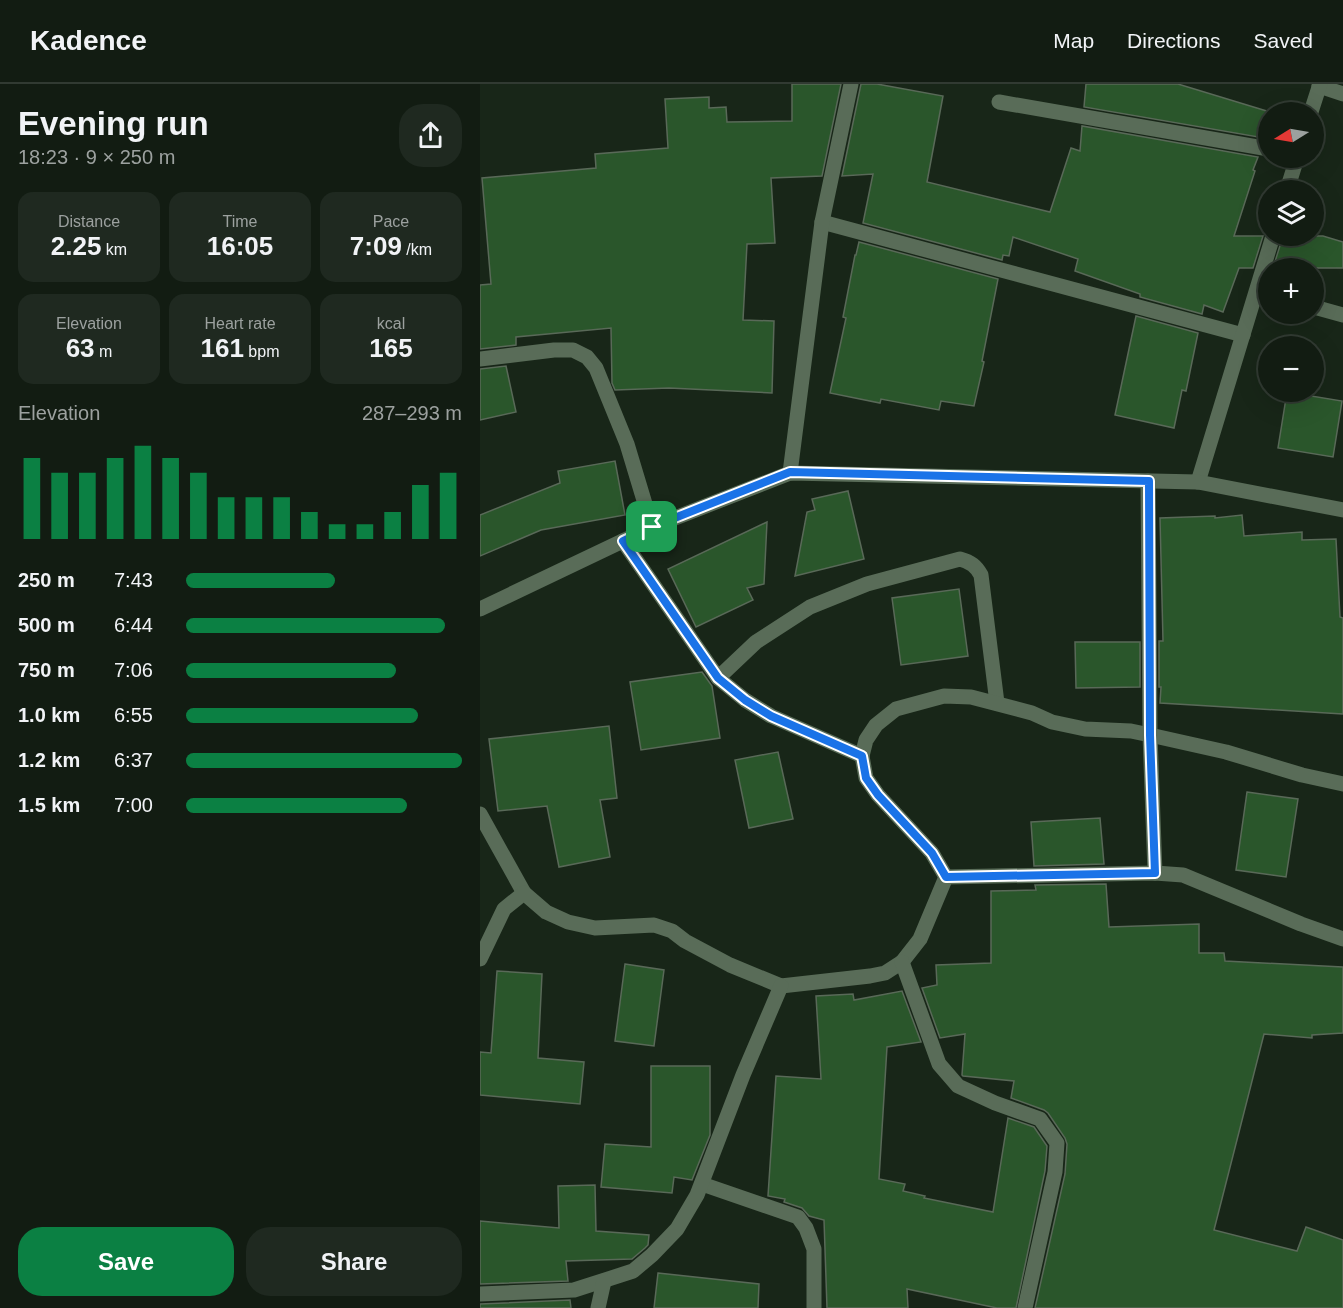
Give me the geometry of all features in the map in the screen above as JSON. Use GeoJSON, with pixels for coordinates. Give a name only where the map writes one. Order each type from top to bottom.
{"type":"FeatureCollection","features":[{"type":"Feature","properties":{"kind":"street"},"geometry":{"type":"LineString","coordinates":[[790,472],[822,222],[851,84]]}},
{"type":"Feature","properties":{"kind":"street"},"geometry":{"type":"LineString","coordinates":[[1314,102],[1320,85],[1343,94]]}},
{"type":"Feature","properties":{"kind":"street"},"geometry":{"type":"LineString","coordinates":[[999,102],[1258,147]]}},
{"type":"Feature","properties":{"kind":"street"},"geometry":{"type":"LineString","coordinates":[[822,222],[1243,335]]}},
{"type":"Feature","properties":{"kind":"street"},"geometry":{"type":"LineString","coordinates":[[1198,482],[1243,335],[1258,303]]}},
{"type":"Feature","properties":{"kind":"street"},"geometry":{"type":"LineString","coordinates":[[1324,310],[1343,315]]}},
{"type":"Feature","properties":{"kind":"street"},"geometry":{"type":"LineString","coordinates":[[480,359],[554,350],[573,350],[586,357],[596,368],[627,444],[652,527]]}},
{"type":"Feature","properties":{"kind":"street"},"geometry":{"type":"LineString","coordinates":[[480,609],[652,527],[790,472],[1198,482],[1343,510]]}},
{"type":"Feature","properties":{"kind":"street"},"geometry":{"type":"LineString","coordinates":[[1149,481],[1150,735],[1155,873]]}},
{"type":"Feature","properties":{"kind":"street"},"geometry":{"type":"LineString","coordinates":[[623,541],[718,678],[745,700],[771,716],[862,756]]}},
{"type":"Feature","properties":{"kind":"street"},"geometry":{"type":"LineString","coordinates":[[718,678],[756,642],[810,607],[867,584],[960,559],[977,567],[981,576],[997,703]]}},
{"type":"Feature","properties":{"kind":"street"},"geometry":{"type":"LineString","coordinates":[[946,877],[932,853],[872,787],[866,778],[862,756],[866,740],[876,725],[896,709],[944,696],[970,697],[997,703],[1032,713],[1052,722],[1085,729],[1131,731],[1150,735],[1226,752],[1302,775],[1343,784]]}},
{"type":"Feature","properties":{"kind":"street"},"geometry":{"type":"LineString","coordinates":[[480,814],[524,893],[546,912],[568,922],[595,928],[654,924],[672,931],[685,941],[730,965],[781,986],[885,974],[902,962],[920,939],[946,877]]}},
{"type":"Feature","properties":{"kind":"street"},"geometry":{"type":"LineString","coordinates":[[946,877],[1155,873],[1183,875],[1300,924],[1343,939]]}},
{"type":"Feature","properties":{"kind":"street"},"geometry":{"type":"LineString","coordinates":[[480,959],[504,909],[524,893]]}},
{"type":"Feature","properties":{"kind":"street"},"geometry":{"type":"LineString","coordinates":[[902,962],[939,1064],[958,1086],[995,1103],[1040,1119],[1057,1143],[1055,1172],[1025,1308]]}},
{"type":"Feature","properties":{"kind":"street"},"geometry":{"type":"LineString","coordinates":[[480,1294],[574,1290],[633,1271],[652,1255],[677,1229],[697,1195],[743,1075],[781,986]]}},
{"type":"Feature","properties":{"kind":"street"},"geometry":{"type":"LineString","coordinates":[[702,1184],[798,1217],[807,1228],[814,1249],[814,1308]]}},
{"type":"Feature","properties":{"kind":"street"},"geometry":{"type":"LineString","coordinates":[[598,1308],[604,1281]]}},
{"type":"Feature","properties":{"kind":"building"},"geometry":{"type":"Polygon","coordinates":[[[792,84],[841,84],[822,176],[771,178],[775,243],[747,244],[743,320],[774,321],[772,393],[669,388],[615,390],[612,383],[611,328],[516,337],[516,345],[480,349],[480,285],[491,284],[482,178],[596,168],[595,154],[668,148],[665,99],[709,97],[709,108],[726,107],[727,122],[792,121],[792,84]]]}},
{"type":"Feature","properties":{"kind":"building"},"geometry":{"type":"Polygon","coordinates":[[[861,84],[877,84],[943,96],[927,182],[1050,212],[1071,148],[1080,151],[1082,126],[1258,157],[1234,236],[1258,236],[1258,246],[1260,246],[1253,268],[1239,268],[1223,312],[1204,305],[1202,314],[1140,297],[1140,294],[1075,271],[1078,259],[1013,237],[1009,256],[1003,255],[1002,260],[863,223],[873,174],[842,176],[861,84]]]}},
{"type":"Feature","properties":{"kind":"building"},"geometry":{"type":"Polygon","coordinates":[[[1086,84],[1178,84],[1258,108],[1258,137],[1084,107],[1086,84]]]}},
{"type":"Feature","properties":{"kind":"building"},"geometry":{"type":"Polygon","coordinates":[[[1324,236],[1343,242],[1343,268],[1324,268],[1324,258],[1276,258],[1280,246],[1324,246],[1324,236]]]}},
{"type":"Feature","properties":{"kind":"building"},"geometry":{"type":"Polygon","coordinates":[[[859,242],[998,279],[974,406],[941,401],[939,410],[881,399],[880,403],[830,393],[859,242]]]}},
{"type":"Feature","properties":{"kind":"building"},"geometry":{"type":"Polygon","coordinates":[[[1136,316],[1198,333],[1186,391],[1182,390],[1174,428],[1115,415],[1136,316]]]}},
{"type":"Feature","properties":{"kind":"building"},"geometry":{"type":"Polygon","coordinates":[[[506,366],[516,412],[480,420],[480,369],[506,366]]]}},
{"type":"Feature","properties":{"kind":"building"},"geometry":{"type":"Polygon","coordinates":[[[1324,398],[1342,401],[1333,457],[1278,448],[1285,402],[1324,402],[1324,398]]]}},
{"type":"Feature","properties":{"kind":"building"},"geometry":{"type":"Polygon","coordinates":[[[615,461],[625,515],[541,530],[480,556],[480,515],[560,483],[558,471],[615,461]]]}},
{"type":"Feature","properties":{"kind":"building"},"geometry":{"type":"Polygon","coordinates":[[[848,491],[864,559],[795,576],[807,512],[815,510],[812,499],[848,491]]]}},
{"type":"Feature","properties":{"kind":"building"},"geometry":{"type":"Polygon","coordinates":[[[1242,515],[1244,536],[1302,532],[1302,540],[1336,539],[1340,617],[1343,618],[1343,714],[1160,703],[1159,641],[1163,641],[1160,518],[1215,516],[1215,518],[1242,515]]]}},
{"type":"Feature","properties":{"kind":"building"},"geometry":{"type":"Polygon","coordinates":[[[767,522],[764,584],[747,588],[753,600],[696,627],[668,569],[767,522]]]}},
{"type":"Feature","properties":{"kind":"building"},"geometry":{"type":"Polygon","coordinates":[[[959,589],[968,656],[901,665],[892,598],[959,589]]]}},
{"type":"Feature","properties":{"kind":"building"},"geometry":{"type":"Polygon","coordinates":[[[1075,642],[1140,642],[1140,687],[1076,688],[1075,642]]]}},
{"type":"Feature","properties":{"kind":"building"},"geometry":{"type":"Polygon","coordinates":[[[702,672],[712,686],[720,738],[641,750],[630,682],[702,672]]]}},
{"type":"Feature","properties":{"kind":"building"},"geometry":{"type":"Polygon","coordinates":[[[609,726],[617,798],[600,800],[610,857],[559,867],[547,806],[498,811],[489,739],[609,726]]]}},
{"type":"Feature","properties":{"kind":"building"},"geometry":{"type":"Polygon","coordinates":[[[778,752],[793,819],[749,828],[735,760],[778,752]]]}},
{"type":"Feature","properties":{"kind":"building"},"geometry":{"type":"Polygon","coordinates":[[[1247,792],[1298,799],[1286,877],[1236,870],[1247,792]]]}},
{"type":"Feature","properties":{"kind":"building"},"geometry":{"type":"Polygon","coordinates":[[[1100,818],[1104,864],[1034,866],[1031,822],[1100,818]]]}},
{"type":"Feature","properties":{"kind":"building"},"geometry":{"type":"Polygon","coordinates":[[[1106,884],[1109,927],[1199,924],[1199,953],[1224,953],[1225,961],[1343,967],[1343,1033],[1312,1035],[1312,1038],[1264,1034],[1214,1230],[1297,1251],[1306,1227],[1343,1240],[1343,1308],[1035,1308],[1065,1174],[1067,1144],[1065,1138],[1044,1110],[1011,1098],[1014,1081],[962,1075],[965,1034],[940,1038],[922,988],[937,985],[936,965],[991,963],[991,891],[1036,890],[1035,885],[1106,884]]]}},
{"type":"Feature","properties":{"kind":"building"},"geometry":{"type":"Polygon","coordinates":[[[625,964],[664,970],[654,1046],[615,1041],[625,964]]]}},
{"type":"Feature","properties":{"kind":"building"},"geometry":{"type":"Polygon","coordinates":[[[497,971],[542,974],[538,1058],[584,1062],[580,1104],[480,1095],[480,1052],[491,1053],[497,971]]]}},
{"type":"Feature","properties":{"kind":"building"},"geometry":{"type":"Polygon","coordinates":[[[902,991],[921,1042],[887,1047],[879,1179],[905,1184],[903,1191],[925,1196],[924,1198],[993,1212],[1008,1118],[1034,1127],[1047,1146],[1045,1171],[1016,1308],[997,1308],[907,1289],[908,1308],[827,1308],[824,1220],[809,1216],[802,1208],[784,1202],[785,1199],[768,1196],[776,1076],[821,1079],[816,996],[853,994],[854,1000],[902,991]]]}},
{"type":"Feature","properties":{"kind":"building"},"geometry":{"type":"Polygon","coordinates":[[[651,1066],[710,1066],[710,1135],[692,1180],[674,1177],[672,1193],[601,1187],[605,1144],[651,1147],[651,1066]]]}},
{"type":"Feature","properties":{"kind":"building"},"geometry":{"type":"Polygon","coordinates":[[[595,1185],[596,1231],[649,1235],[648,1245],[645,1248],[632,1259],[566,1261],[568,1281],[480,1284],[480,1221],[559,1228],[558,1186],[595,1185]]]}},
{"type":"Feature","properties":{"kind":"building"},"geometry":{"type":"Polygon","coordinates":[[[658,1273],[759,1284],[758,1308],[654,1308],[658,1273]]]}},
{"type":"Feature","properties":{"kind":"building"},"geometry":{"type":"Polygon","coordinates":[[[570,1300],[571,1308],[480,1308],[480,1304],[570,1300]]]}},
{"type":"Feature","properties":{"kind":"route"},"geometry":{"type":"LineString","coordinates":[[790,472],[1149,481],[1150,735],[1155,873],[946,877],[932,853],[878,795],[866,778],[862,756],[771,716],[745,700],[718,678],[623,541],[652,527],[790,472]]}}]}
